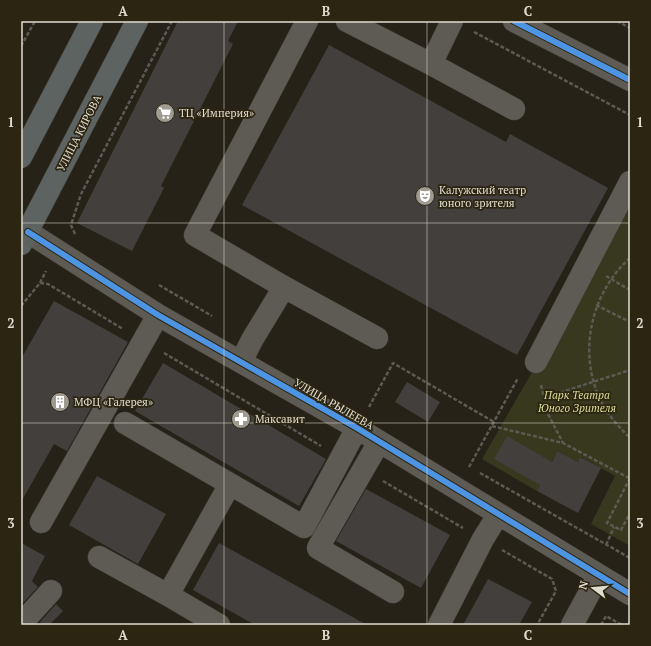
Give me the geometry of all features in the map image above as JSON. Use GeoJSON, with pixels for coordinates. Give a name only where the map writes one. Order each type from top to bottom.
{"type":"FeatureCollection","features":[{"type":"Feature","properties":{"kind":"main road"},"geometry":{"type":"LineString","coordinates":[[21,157],[92,21]]}},
{"type":"Feature","properties":{"kind":"main road","name":"УЛИЦА КИРОВА"},"geometry":{"type":"LineString","coordinates":[[23,234],[137,21]]}},
{"type":"Feature","properties":{"kind":"street"},"geometry":{"type":"LineString","coordinates":[[307,21],[195,235],[284,288],[377,338]]}},
{"type":"Feature","properties":{"kind":"street"},"geometry":{"type":"LineString","coordinates":[[347,21],[514,109]]}},
{"type":"Feature","properties":{"kind":"street"},"geometry":{"type":"LineString","coordinates":[[514,21],[630,80]]}},
{"type":"Feature","properties":{"kind":"street"},"geometry":{"type":"LineString","coordinates":[[431,64],[460,25]]}},
{"type":"Feature","properties":{"kind":"street"},"geometry":{"type":"LineString","coordinates":[[536,362],[630,182]]}},
{"type":"Feature","properties":{"kind":"street","name":"УЛИЦА РЫЛЕЕВА"},"geometry":{"type":"LineString","coordinates":[[23,234],[158,315],[357,428],[630,594]]}},
{"type":"Feature","properties":{"kind":"street"},"geometry":{"type":"LineString","coordinates":[[241,362],[252,340],[284,288]]}},
{"type":"Feature","properties":{"kind":"street"},"geometry":{"type":"LineString","coordinates":[[41,522],[158,315]]}},
{"type":"Feature","properties":{"kind":"street"},"geometry":{"type":"LineString","coordinates":[[125,423],[304,527],[357,428]]}},
{"type":"Feature","properties":{"kind":"street"},"geometry":{"type":"LineString","coordinates":[[379,442],[318,548],[393,592]]}},
{"type":"Feature","properties":{"kind":"street"},"geometry":{"type":"LineString","coordinates":[[168,595],[230,484]]}},
{"type":"Feature","properties":{"kind":"street"},"geometry":{"type":"LineString","coordinates":[[439,625],[483,539],[498,515]]}},
{"type":"Feature","properties":{"kind":"street"},"geometry":{"type":"LineString","coordinates":[[99,557],[168,595],[185,617],[219,625]]}},
{"type":"Feature","properties":{"kind":"street"},"geometry":{"type":"LineString","coordinates":[[572,625],[599,575]]}},
{"type":"Feature","properties":{"kind":"street"},"geometry":{"type":"LineString","coordinates":[[21,624],[50,591]]}},
{"type":"Feature","properties":{"kind":"path"},"geometry":{"type":"LineString","coordinates":[[21,46],[34,21]]}},
{"type":"Feature","properties":{"kind":"path"},"geometry":{"type":"LineString","coordinates":[[81,194],[172,21]]}},
{"type":"Feature","properties":{"kind":"path"},"geometry":{"type":"LineString","coordinates":[[617,21],[630,28]]}},
{"type":"Feature","properties":{"kind":"path"},"geometry":{"type":"LineString","coordinates":[[460,25],[630,115]]}},
{"type":"Feature","properties":{"kind":"path"},"geometry":{"type":"LineString","coordinates":[[630,258],[611,279],[597,305],[590,329],[589,355],[594,381],[600,397],[608,413],[630,438]]}},
{"type":"Feature","properties":{"kind":"path"},"geometry":{"type":"LineString","coordinates":[[21,306],[40,283],[48,284],[341,457]]}},
{"type":"Feature","properties":{"kind":"path"},"geometry":{"type":"LineString","coordinates":[[572,293],[630,322]]}},
{"type":"Feature","properties":{"kind":"path"},"geometry":{"type":"LineString","coordinates":[[469,466],[529,359],[536,362],[543,398],[548,414],[563,443]]}},
{"type":"Feature","properties":{"kind":"path"},"geometry":{"type":"LineString","coordinates":[[369,407],[394,363],[494,422]]}},
{"type":"Feature","properties":{"kind":"path"},"geometry":{"type":"LineString","coordinates":[[543,398],[630,370]]}},
{"type":"Feature","properties":{"kind":"path"},"geometry":{"type":"LineString","coordinates":[[492,426],[563,443],[630,478],[607,523],[621,530],[630,514]]}},
{"type":"Feature","properties":{"kind":"path"},"geometry":{"type":"LineString","coordinates":[[363,470],[552,579],[556,591],[537,625]]}},
{"type":"Feature","properties":{"kind":"path"},"geometry":{"type":"LineString","coordinates":[[614,527],[606,545],[630,558]]}},
{"type":"Feature","properties":{"kind":"path"},"geometry":{"type":"LineString","coordinates":[[601,625],[606,616],[622,625]]}},
{"type":"Feature","properties":{"kind":"green space","name":"Парк Театра Юного Зрителя"},"geometry":{"type":"Polygon","coordinates":[[[630,202],[630,546],[591,524],[615,476],[581,457],[578,462],[557,451],[537,491],[482,459],[630,202]]]}},
{"type":"Feature","properties":{"kind":"building","name":"ТЦ «Империя»"},"geometry":{"type":"Polygon","coordinates":[[[178,21],[238,21],[228,41],[233,44],[161,186],[164,188],[132,251],[77,223],[178,21]]]}},
{"type":"Feature","properties":{"kind":"building","name":"Калужский театр юного зрителя"},"geometry":{"type":"Polygon","coordinates":[[[329,45],[506,142],[510,134],[608,188],[517,355],[242,205],[329,45]]]}},
{"type":"Feature","properties":{"kind":"building","name":"МФЦ «Галерея»"},"geometry":{"type":"Polygon","coordinates":[[[54,301],[128,342],[67,451],[54,444],[21,502],[21,359],[54,301]]]}},
{"type":"Feature","properties":{"kind":"building"},"geometry":{"type":"Polygon","coordinates":[[[163,363],[326,459],[299,506],[135,411],[163,363]]]}},
{"type":"Feature","properties":{"kind":"building"},"geometry":{"type":"Polygon","coordinates":[[[407,382],[440,402],[428,422],[395,402],[407,382]]]}},
{"type":"Feature","properties":{"kind":"building"},"geometry":{"type":"Polygon","coordinates":[[[507,436],[552,462],[557,451],[578,462],[580,457],[601,468],[578,513],[537,491],[540,485],[494,459],[507,436]]]}},
{"type":"Feature","properties":{"kind":"building"},"geometry":{"type":"Polygon","coordinates":[[[97,476],[166,514],[138,564],[69,525],[97,476]]]}},
{"type":"Feature","properties":{"kind":"building"},"geometry":{"type":"Polygon","coordinates":[[[366,489],[450,535],[421,588],[336,541],[366,489]]]}},
{"type":"Feature","properties":{"kind":"building"},"geometry":{"type":"Polygon","coordinates":[[[21,543],[45,556],[32,581],[38,587],[22,604],[21,603],[21,543]]]}},
{"type":"Feature","properties":{"kind":"building"},"geometry":{"type":"Polygon","coordinates":[[[219,543],[367,625],[255,625],[193,590],[219,543]]]}},
{"type":"Feature","properties":{"kind":"building"},"geometry":{"type":"Polygon","coordinates":[[[488,579],[532,602],[519,625],[463,625],[488,579]]]}},
{"type":"Feature","properties":{"kind":"building"},"geometry":{"type":"Polygon","coordinates":[[[56,604],[63,611],[49,625],[43,625],[40,622],[56,604]]]}},
{"type":"Feature","properties":{"kind":"cycle path"},"geometry":{"type":"LineString","coordinates":[[514,21],[630,80]]}},
{"type":"Feature","properties":{"kind":"cycle path"},"geometry":{"type":"LineString","coordinates":[[28,232],[158,315],[357,428],[630,594]]}},
{"type":"Feature","properties":{"kind":"place","name":"ТЦ «Империя»"},"geometry":{"type":"Point","coordinates":[165,113]}},
{"type":"Feature","properties":{"kind":"place","name":"Калужский театр юного зрителя"},"geometry":{"type":"Point","coordinates":[425,196]}},
{"type":"Feature","properties":{"kind":"place","name":"МФЦ «Галерея»"},"geometry":{"type":"Point","coordinates":[60,402]}},
{"type":"Feature","properties":{"kind":"place","name":"Максавит"},"geometry":{"type":"Point","coordinates":[241,419]}}]}
